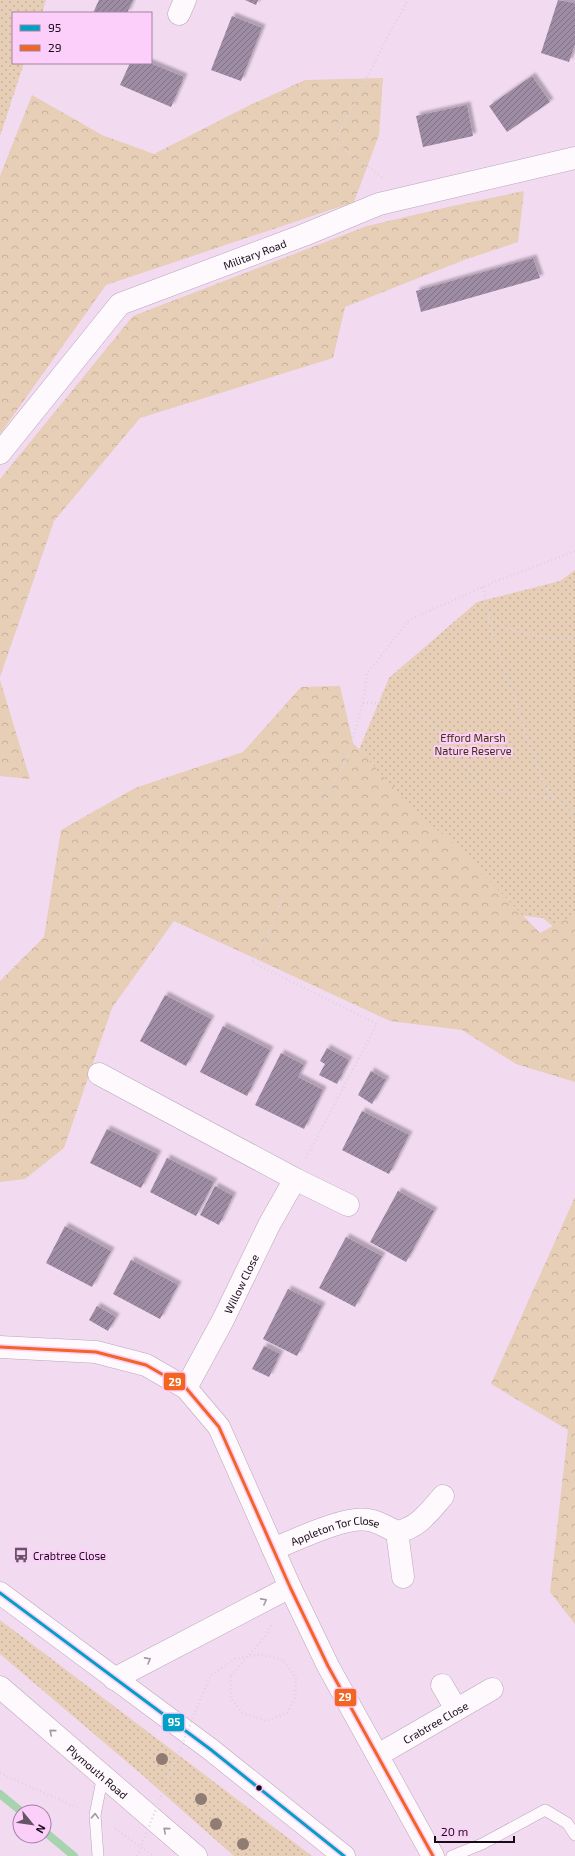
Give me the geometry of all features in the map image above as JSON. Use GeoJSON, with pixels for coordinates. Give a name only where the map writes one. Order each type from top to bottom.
{"type":"FeatureCollection","features":[{"type":"Feature","properties":{"kind":"street","name":"Military Road"},"geometry":{"type":"LineString","coordinates":[[0,453],[120,304],[304,235],[379,204],[575,158]]}},
{"type":"Feature","properties":{"kind":"street"},"geometry":{"type":"LineString","coordinates":[[99,1074],[295,1179],[348,1204]]}},
{"type":"Feature","properties":{"kind":"street","name":"Willow Close"},"geometry":{"type":"LineString","coordinates":[[186,1388],[223,1320],[270,1225],[295,1179]]}},
{"type":"Feature","properties":{"kind":"street"},"geometry":{"type":"LineString","coordinates":[[0,1347],[96,1352],[146,1365],[186,1388],[219,1427],[290,1587],[328,1666],[433,1856]]}},
{"type":"Feature","properties":{"kind":"street","name":"Appleton Tor Close"},"geometry":{"type":"LineString","coordinates":[[273,1549],[315,1532],[348,1522],[368,1520],[397,1532],[409,1530],[424,1517],[443,1496]]}},
{"type":"Feature","properties":{"kind":"street","name":"Appleton Tor Close"},"geometry":{"type":"LineString","coordinates":[[397,1532],[403,1577]]}},
{"type":"Feature","properties":{"kind":"street"},"geometry":{"type":"LineString","coordinates":[[114,1679],[290,1587]]}},
{"type":"Feature","properties":{"kind":"street"},"geometry":{"type":"LineString","coordinates":[[0,1593],[210,1749],[344,1856]]}},
{"type":"Feature","properties":{"kind":"street"},"geometry":{"type":"LineString","coordinates":[[442,1685],[456,1709]]}},
{"type":"Feature","properties":{"kind":"street","name":"Plymouth Road"},"geometry":{"type":"LineString","coordinates":[[0,1687],[196,1856]]}},
{"type":"Feature","properties":{"kind":"street","name":"Crabtree Close"},"geometry":{"type":"LineString","coordinates":[[378,1754],[492,1689]]}},
{"type":"Feature","properties":{"kind":"lane"},"geometry":{"type":"LineString","coordinates":[[98,1856],[94,1815],[103,1775]]}},
{"type":"Feature","properties":{"kind":"lane"},"geometry":{"type":"LineString","coordinates":[[452,1856],[482,1844],[545,1810],[567,1823],[575,1835]]}},
{"type":"Feature","properties":{"kind":"path"},"geometry":{"type":"LineString","coordinates":[[408,0],[390,30],[334,142],[409,197]]}},
{"type":"Feature","properties":{"kind":"path"},"geometry":{"type":"LineString","coordinates":[[324,803],[347,758],[363,704],[367,674],[409,620],[483,587],[575,551]]}},
{"type":"Feature","properties":{"kind":"path"},"geometry":{"type":"LineString","coordinates":[[483,587],[493,637],[543,783],[555,798],[575,813]]}},
{"type":"Feature","properties":{"kind":"path"},"geometry":{"type":"LineString","coordinates":[[489,617],[510,629],[554,640],[575,637]]}},
{"type":"Feature","properties":{"kind":"path"},"geometry":{"type":"LineString","coordinates":[[363,704],[391,703],[430,722],[443,736],[458,758],[479,780],[503,792],[555,798]]}},
{"type":"Feature","properties":{"kind":"path"},"geometry":{"type":"LineString","coordinates":[[288,884],[267,937],[252,962],[377,1024],[295,1179]]}},
{"type":"Feature","properties":{"kind":"path"},"geometry":{"type":"LineString","coordinates":[[136,1856],[210,1676],[235,1660],[260,1654],[283,1660],[296,1678],[295,1698],[286,1713],[266,1721],[243,1713],[230,1699],[231,1676],[266,1635],[273,1621]]}},
{"type":"Feature","properties":{"kind":"green space"},"geometry":{"type":"Polygon","coordinates":[[[0,0],[46,0],[42,12],[12,12],[12,64],[24,64],[0,136],[0,0]]]}},
{"type":"Feature","properties":{"kind":"green space"},"geometry":{"type":"Polygon","coordinates":[[[383,78],[379,135],[354,202],[106,285],[0,434],[0,176],[32,95],[102,135],[154,154],[248,106],[305,80],[383,78]]]}},
{"type":"Feature","properties":{"kind":"green space"},"geometry":{"type":"Polygon","coordinates":[[[524,191],[518,242],[464,260],[345,307],[333,358],[140,418],[54,521],[0,677],[0,479],[133,316],[367,226],[524,191]]]}},
{"type":"Feature","properties":{"kind":"green space","name":"Efford Marsh Nature Reserve"},"geometry":{"type":"Polygon","coordinates":[[[575,570],[575,946],[543,918],[482,911],[335,807],[389,678],[477,602],[560,581],[575,570]]]}},
{"type":"Feature","properties":{"kind":"green space"},"geometry":{"type":"Polygon","coordinates":[[[0,680],[30,779],[0,776],[0,680]]]}},
{"type":"Feature","properties":{"kind":"green space"},"geometry":{"type":"Polygon","coordinates":[[[340,686],[353,743],[415,811],[452,842],[540,933],[575,914],[575,1082],[516,1064],[462,1030],[390,1021],[174,921],[112,1008],[64,1148],[25,1179],[0,1182],[0,981],[44,937],[61,830],[135,788],[243,752],[301,687],[340,686]]]}},
{"type":"Feature","properties":{"kind":"green space"},"geometry":{"type":"Polygon","coordinates":[[[575,1197],[575,1624],[550,1592],[568,1430],[491,1384],[575,1197]]]}},
{"type":"Feature","properties":{"kind":"green space"},"geometry":{"type":"Polygon","coordinates":[[[0,1620],[312,1856],[234,1856],[140,1773],[0,1654],[0,1620]]]}},
{"type":"Feature","properties":{"kind":"building"},"geometry":{"type":"Polygon","coordinates":[[[99,0],[133,0],[127,12],[93,12],[99,0]]]}},
{"type":"Feature","properties":{"kind":"building"},"geometry":{"type":"Polygon","coordinates":[[[245,0],[258,0],[256,5],[245,0]]]}},
{"type":"Feature","properties":{"kind":"building"},"geometry":{"type":"Polygon","coordinates":[[[558,0],[575,3],[575,44],[569,62],[541,53],[558,0]]]}},
{"type":"Feature","properties":{"kind":"building"},"geometry":{"type":"Polygon","coordinates":[[[232,16],[262,28],[241,81],[211,70],[232,16]]]}},
{"type":"Feature","properties":{"kind":"building"},"geometry":{"type":"Polygon","coordinates":[[[130,64],[152,64],[184,77],[171,107],[120,85],[130,64]]]}},
{"type":"Feature","properties":{"kind":"building"},"geometry":{"type":"Polygon","coordinates":[[[532,76],[550,102],[507,132],[489,106],[532,76]]]}},
{"type":"Feature","properties":{"kind":"building"},"geometry":{"type":"Polygon","coordinates":[[[467,105],[473,136],[423,147],[416,116],[467,105]]]}},
{"type":"Feature","properties":{"kind":"building"},"geometry":{"type":"Polygon","coordinates":[[[533,258],[540,278],[421,312],[416,291],[533,258]]]}},
{"type":"Feature","properties":{"kind":"building"},"geometry":{"type":"Polygon","coordinates":[[[165,995],[211,1019],[186,1066],[140,1041],[165,995]]]}},
{"type":"Feature","properties":{"kind":"building"},"geometry":{"type":"Polygon","coordinates":[[[223,1026],[270,1050],[247,1096],[200,1072],[223,1026]]]}},
{"type":"Feature","properties":{"kind":"building"},"geometry":{"type":"Polygon","coordinates":[[[327,1048],[349,1060],[337,1084],[319,1075],[325,1064],[320,1061],[327,1048]]]}},
{"type":"Feature","properties":{"kind":"building"},"geometry":{"type":"Polygon","coordinates":[[[281,1053],[304,1065],[298,1077],[323,1090],[304,1129],[255,1105],[281,1053]]]}},
{"type":"Feature","properties":{"kind":"building"},"geometry":{"type":"Polygon","coordinates":[[[371,1071],[386,1080],[372,1104],[358,1095],[371,1071]]]}},
{"type":"Feature","properties":{"kind":"building"},"geometry":{"type":"Polygon","coordinates":[[[362,1111],[409,1135],[389,1174],[342,1150],[362,1111]]]}},
{"type":"Feature","properties":{"kind":"building"},"geometry":{"type":"Polygon","coordinates":[[[107,1129],[158,1154],[141,1188],[90,1163],[107,1129]]]}},
{"type":"Feature","properties":{"kind":"building"},"geometry":{"type":"Polygon","coordinates":[[[167,1158],[214,1182],[196,1216],[150,1192],[167,1158]]]}},
{"type":"Feature","properties":{"kind":"building"},"geometry":{"type":"Polygon","coordinates":[[[215,1186],[233,1196],[219,1225],[200,1215],[215,1186]]]}},
{"type":"Feature","properties":{"kind":"building"},"geometry":{"type":"Polygon","coordinates":[[[398,1191],[434,1211],[406,1262],[370,1242],[398,1191]]]}},
{"type":"Feature","properties":{"kind":"building"},"geometry":{"type":"Polygon","coordinates":[[[65,1226],[111,1251],[92,1287],[46,1263],[65,1226]]]}},
{"type":"Feature","properties":{"kind":"building"},"geometry":{"type":"Polygon","coordinates":[[[346,1237],[382,1256],[355,1307],[319,1288],[346,1237]]]}},
{"type":"Feature","properties":{"kind":"building"},"geometry":{"type":"Polygon","coordinates":[[[131,1260],[178,1285],[160,1319],[113,1294],[131,1260]]]}},
{"type":"Feature","properties":{"kind":"building"},"geometry":{"type":"Polygon","coordinates":[[[288,1289],[322,1306],[297,1356],[263,1339],[288,1289]]]}},
{"type":"Feature","properties":{"kind":"building"},"geometry":{"type":"Polygon","coordinates":[[[97,1306],[116,1317],[108,1331],[89,1320],[97,1306]]]}},
{"type":"Feature","properties":{"kind":"building"},"geometry":{"type":"Polygon","coordinates":[[[264,1346],[280,1354],[269,1377],[252,1369],[264,1346]]]}},
{"type":"Feature","properties":{"kind":"waterway"},"geometry":{"type":"LineString","coordinates":[[0,1794],[12,1804]]}},
{"type":"Feature","properties":{"kind":"waterway"},"geometry":{"type":"LineString","coordinates":[[52,1838],[74,1856]]}},
{"type":"Feature","properties":{"kind":"transit line","name":"29"},"geometry":{"type":"LineString","coordinates":[[0,1347],[96,1352],[146,1365],[186,1388],[219,1427],[290,1587],[328,1666],[433,1856]]}},
{"type":"Feature","properties":{"kind":"transit line","name":"95"},"geometry":{"type":"LineString","coordinates":[[0,1593],[210,1749],[344,1856]]}},
{"type":"Feature","properties":{"kind":"place","name":"Crabtree Close"},"geometry":{"type":"Point","coordinates":[21,1555]}}]}
